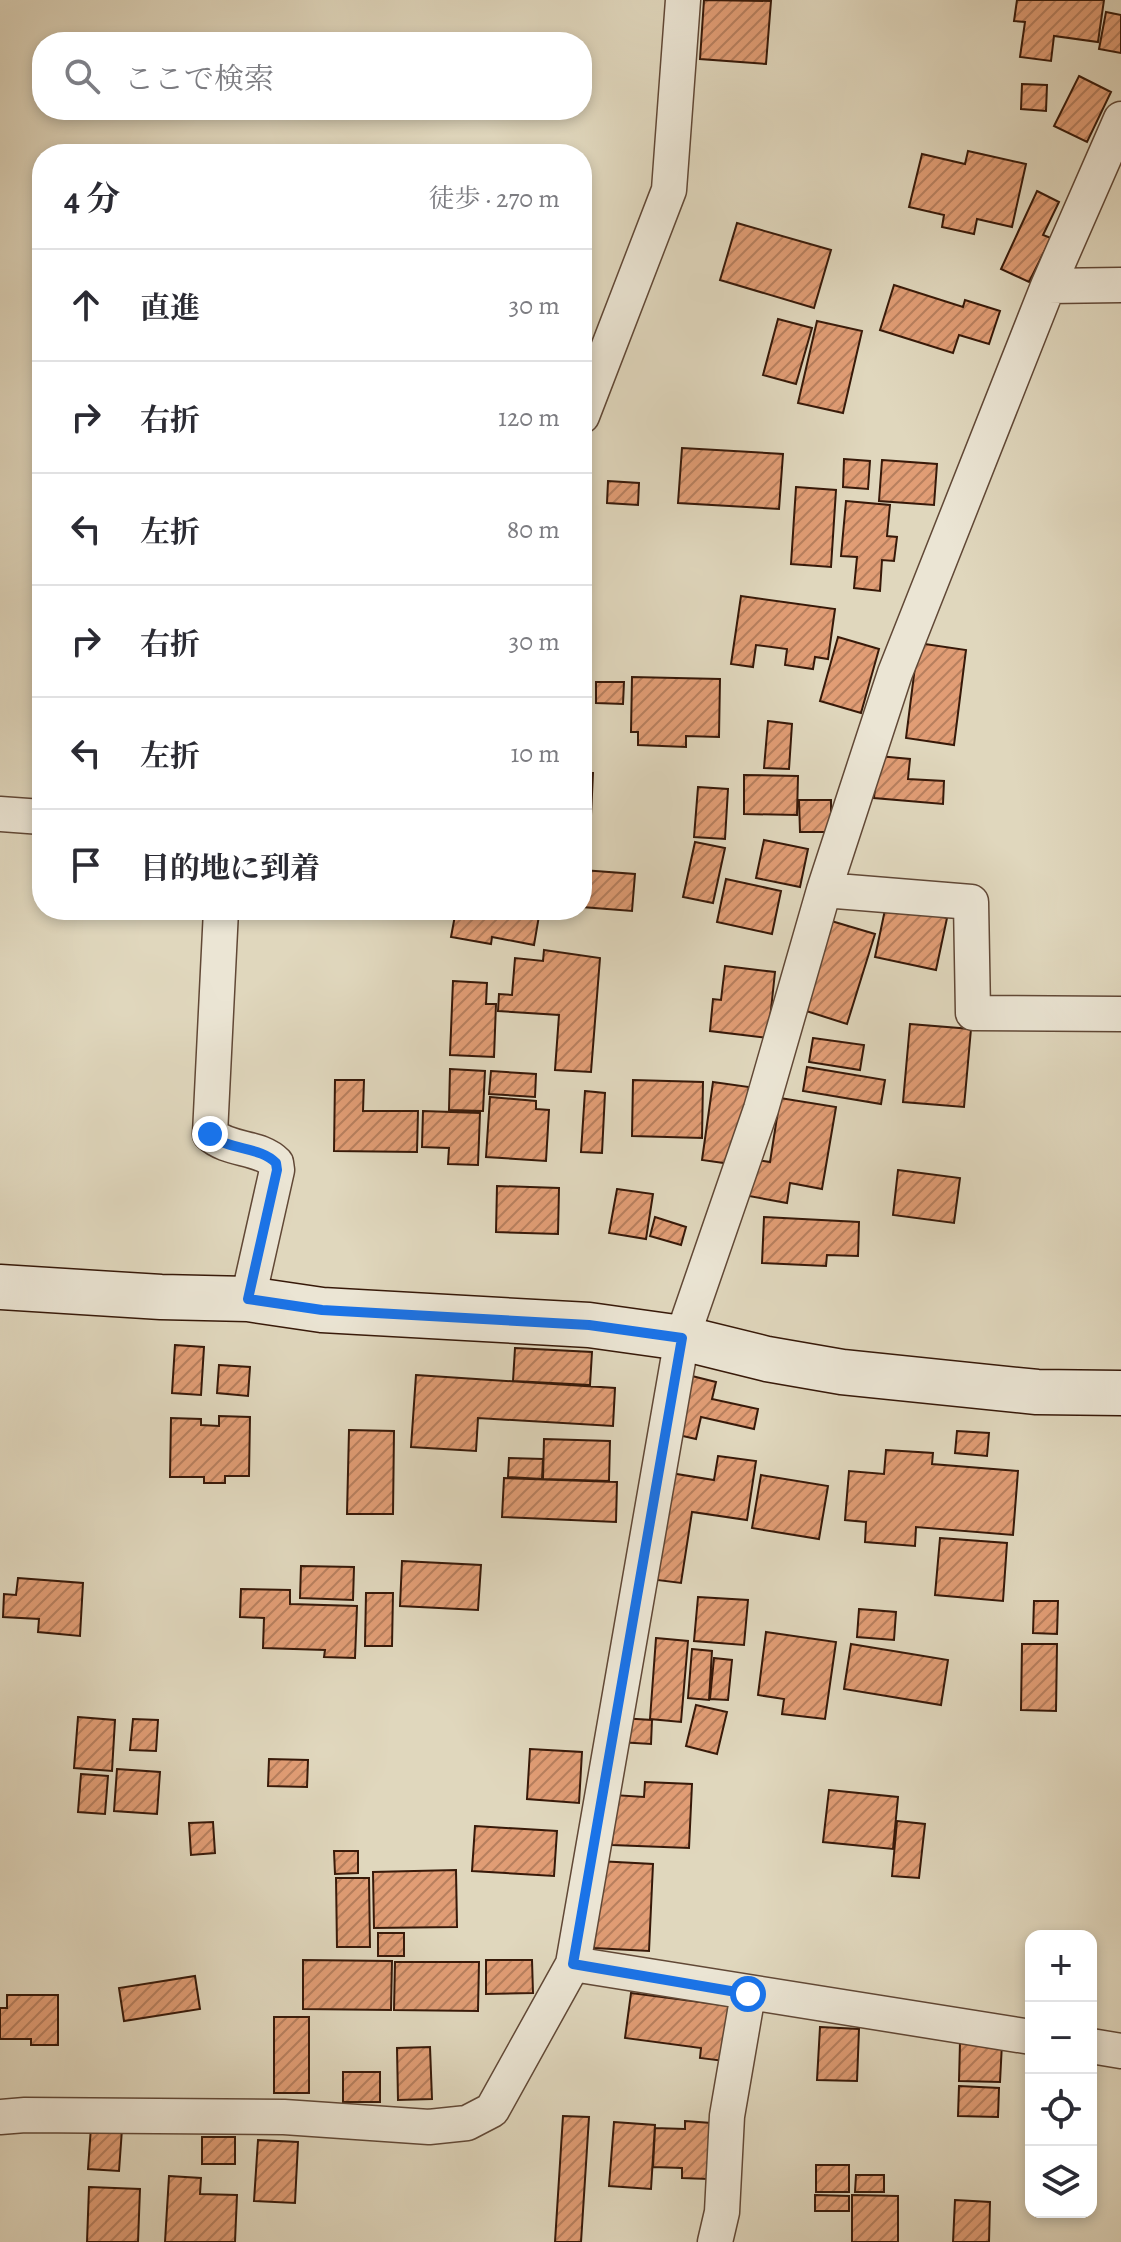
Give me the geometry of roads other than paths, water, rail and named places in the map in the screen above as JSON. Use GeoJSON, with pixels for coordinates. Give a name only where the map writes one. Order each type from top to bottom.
{"type":"FeatureCollection","features":[{"type":"Feature","properties":{"kind":"street"},"geometry":{"type":"LineString","coordinates":[[592,390],[669,190],[683,0]]}},
{"type":"Feature","properties":{"kind":"street"},"geometry":{"type":"LineString","coordinates":[[0,2117],[284,2117],[429,2127],[467,2123],[492,2110],[573,1964],[682,1338],[761,1109],[824,890],[895,673],[1048,286],[1121,119]]}},
{"type":"Feature","properties":{"kind":"street"},"geometry":{"type":"LineString","coordinates":[[1048,286],[1121,285]]}},
{"type":"Feature","properties":{"kind":"street"},"geometry":{"type":"LineString","coordinates":[[0,814],[32,816]]}},
{"type":"Feature","properties":{"kind":"street"},"geometry":{"type":"LineString","coordinates":[[824,890],[971,902],[973,1013],[1121,1014]]}},
{"type":"Feature","properties":{"kind":"street"},"geometry":{"type":"LineString","coordinates":[[221,920],[210,1134],[222,1142],[269,1157],[276,1163],[277,1170],[248,1299]]}},
{"type":"Feature","properties":{"kind":"street"},"geometry":{"type":"LineString","coordinates":[[0,1287],[248,1299],[322,1310],[589,1325],[682,1338],[767,1359],[842,1372],[1037,1392],[1121,1393]]}},
{"type":"Feature","properties":{"kind":"street"},"geometry":{"type":"LineString","coordinates":[[573,1964],[1025,2036]]}},
{"type":"Feature","properties":{"kind":"street"},"geometry":{"type":"LineString","coordinates":[[715,2242],[722,2212],[727,2116],[748,1994]]}},
{"type":"Feature","properties":{"kind":"street"},"geometry":{"type":"LineString","coordinates":[[1097,2047],[1121,2051]]}}]}
